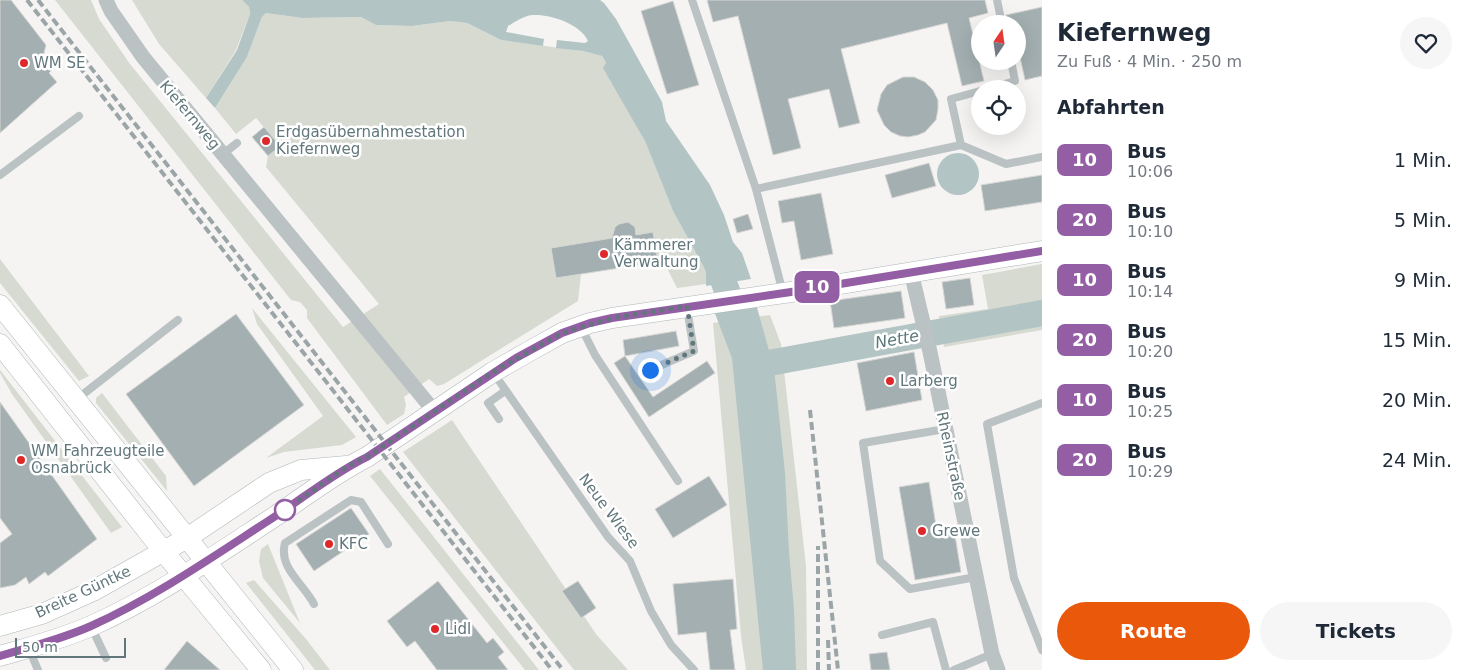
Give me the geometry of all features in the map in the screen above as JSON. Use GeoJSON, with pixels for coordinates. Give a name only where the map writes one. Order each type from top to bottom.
{"type":"FeatureCollection","features":[{"type":"Feature","properties":{"kind":"main road"},"geometry":{"type":"LineString","coordinates":[[348,466],[367,457],[493,372],[562,333],[581,326],[612,318],[783,293],[1042,251]]}},
{"type":"Feature","properties":{"kind":"main road"},"geometry":{"type":"LineString","coordinates":[[0,305],[293,670]]}},
{"type":"Feature","properties":{"kind":"main road"},"geometry":{"type":"LineString","coordinates":[[0,344],[164,552],[261,670]]}},
{"type":"Feature","properties":{"kind":"main road","name":"Breite Güntke"},"geometry":{"type":"LineString","coordinates":[[0,626],[42,614],[164,552],[269,482],[301,470],[348,466]]}},
{"type":"Feature","properties":{"kind":"main road","name":"Breite Güntke"},"geometry":{"type":"LineString","coordinates":[[0,656],[66,636],[121,611],[205,562],[348,466]]}},
{"type":"Feature","properties":{"kind":"street","name":"Kiefernweg"},"geometry":{"type":"LineString","coordinates":[[106,0],[111,11],[143,57],[434,411]]}},
{"type":"Feature","properties":{"kind":"street","name":"Rheinstraße"},"geometry":{"type":"LineString","coordinates":[[911,272],[930,352],[992,654],[998,670]]}},
{"type":"Feature","properties":{"kind":"lane"},"geometry":{"type":"LineString","coordinates":[[692,0],[756,189],[783,293]]}},
{"type":"Feature","properties":{"kind":"lane"},"geometry":{"type":"LineString","coordinates":[[997,0],[1000,15]]}},
{"type":"Feature","properties":{"kind":"lane"},"geometry":{"type":"LineString","coordinates":[[961,145],[951,99],[971,93]]}},
{"type":"Feature","properties":{"kind":"lane"},"geometry":{"type":"LineString","coordinates":[[0,175],[79,116]]}},
{"type":"Feature","properties":{"kind":"lane"},"geometry":{"type":"LineString","coordinates":[[223,154],[237,142]]}},
{"type":"Feature","properties":{"kind":"lane"},"geometry":{"type":"LineString","coordinates":[[756,189],[961,145],[1006,164],[1042,157]]}},
{"type":"Feature","properties":{"kind":"lane"},"geometry":{"type":"LineString","coordinates":[[650,370],[694,351],[687,306]]}},
{"type":"Feature","properties":{"kind":"lane"},"geometry":{"type":"LineString","coordinates":[[76,401],[178,320]]}},
{"type":"Feature","properties":{"kind":"lane"},"geometry":{"type":"LineString","coordinates":[[581,326],[595,355],[678,481]]}},
{"type":"Feature","properties":{"kind":"lane","name":"Neue Wiese"},"geometry":{"type":"LineString","coordinates":[[493,372],[608,537],[630,561],[651,611],[671,645],[694,670]]}},
{"type":"Feature","properties":{"kind":"lane"},"geometry":{"type":"LineString","coordinates":[[499,419],[488,403],[505,391]]}},
{"type":"Feature","properties":{"kind":"lane"},"geometry":{"type":"LineString","coordinates":[[1042,403],[987,424],[1014,578],[1042,650]]}},
{"type":"Feature","properties":{"kind":"lane"},"geometry":{"type":"LineString","coordinates":[[945,428],[863,443],[880,561],[910,589],[976,577]]}},
{"type":"Feature","properties":{"kind":"lane"},"geometry":{"type":"LineString","coordinates":[[314,604],[308,592],[292,577],[283,551],[285,543],[351,500],[361,502],[388,544]]}},
{"type":"Feature","properties":{"kind":"lane"},"geometry":{"type":"LineString","coordinates":[[882,635],[933,622],[946,670]]}},
{"type":"Feature","properties":{"kind":"lane"},"geometry":{"type":"LineString","coordinates":[[91,626],[106,658]]}},
{"type":"Feature","properties":{"kind":"lane"},"geometry":{"type":"LineString","coordinates":[[28,647],[38,670]]}},
{"type":"Feature","properties":{"kind":"lane"},"geometry":{"type":"LineString","coordinates":[[954,670],[992,654]]}},
{"type":"Feature","properties":{"kind":"shaded area"},"geometry":{"type":"Polygon","coordinates":[[[55,0],[91,0],[99,19],[130,64],[343,327],[379,304],[266,167],[268,156],[280,146],[256,118],[236,134],[215,108],[247,57],[262,17],[266,13],[302,18],[361,17],[376,25],[412,26],[450,21],[467,23],[501,40],[583,51],[602,56],[645,141],[673,211],[706,271],[706,284],[677,288],[662,258],[658,259],[653,233],[636,235],[635,227],[628,222],[615,227],[615,238],[551,248],[556,278],[581,274],[578,301],[444,384],[437,386],[429,379],[404,397],[406,405],[404,414],[387,425],[307,318],[307,310],[300,302],[291,300],[55,0]]]}},
{"type":"Feature","properties":{"kind":"shaded area"},"geometry":{"type":"Polygon","coordinates":[[[132,0],[242,0],[249,7],[250,14],[236,50],[206,98],[159,44],[132,0]]]}},
{"type":"Feature","properties":{"kind":"shaded area"},"geometry":{"type":"Polygon","coordinates":[[[242,0],[600,0],[616,19],[662,102],[666,121],[710,185],[724,215],[733,242],[742,253],[751,279],[706,286],[706,271],[673,211],[645,141],[603,68],[606,63],[602,56],[583,51],[556,48],[557,40],[585,43],[588,41],[572,25],[548,16],[530,15],[508,26],[506,32],[544,39],[543,46],[501,40],[467,23],[450,21],[412,26],[376,25],[361,17],[302,18],[266,13],[262,17],[247,57],[215,108],[206,98],[237,50],[250,14],[249,7],[242,0]]]}},
{"type":"Feature","properties":{"kind":"shaded area"},"geometry":{"type":"Polygon","coordinates":[[[958,153],[973,159],[979,174],[973,189],[958,195],[943,189],[937,174],[943,159],[958,153]]]}},
{"type":"Feature","properties":{"kind":"shaded area"},"geometry":{"type":"Polygon","coordinates":[[[0,259],[89,376],[79,381],[0,283],[0,259]]]}},
{"type":"Feature","properties":{"kind":"shaded area"},"geometry":{"type":"Polygon","coordinates":[[[1042,264],[1042,330],[944,347],[939,316],[988,309],[982,275],[1042,264]]]}},
{"type":"Feature","properties":{"kind":"shaded area"},"geometry":{"type":"Polygon","coordinates":[[[754,297],[774,368],[785,473],[796,670],[763,670],[732,358],[711,303],[754,297]]]}},
{"type":"Feature","properties":{"kind":"shaded area"},"geometry":{"type":"Polygon","coordinates":[[[252,308],[356,437],[342,445],[284,452],[266,458],[323,416],[257,324],[252,308]]]}},
{"type":"Feature","properties":{"kind":"shaded area"},"geometry":{"type":"Polygon","coordinates":[[[770,315],[781,344],[806,566],[807,670],[746,670],[741,636],[713,323],[770,315]]]}},
{"type":"Feature","properties":{"kind":"shaded area"},"geometry":{"type":"Polygon","coordinates":[[[0,370],[122,527],[111,533],[12,394],[0,370]]]}},
{"type":"Feature","properties":{"kind":"shaded area"},"geometry":{"type":"Polygon","coordinates":[[[102,393],[166,476],[167,491],[96,403],[96,398],[102,393]]]}},
{"type":"Feature","properties":{"kind":"shaded area"},"geometry":{"type":"Polygon","coordinates":[[[452,420],[596,634],[628,670],[574,670],[403,452],[452,420]]]}},
{"type":"Feature","properties":{"kind":"shaded area"},"geometry":{"type":"Polygon","coordinates":[[[380,469],[539,670],[525,670],[370,476],[380,469]]]}},
{"type":"Feature","properties":{"kind":"shaded area"},"geometry":{"type":"Polygon","coordinates":[[[268,544],[300,623],[263,578],[259,561],[261,549],[268,544]]]}},
{"type":"Feature","properties":{"kind":"shaded area"},"geometry":{"type":"Polygon","coordinates":[[[254,580],[306,639],[330,670],[315,670],[246,583],[254,580]]]}},
{"type":"Feature","properties":{"kind":"building","name":"WM SE"},"geometry":{"type":"Polygon","coordinates":[[[0,0],[11,0],[46,45],[43,57],[53,69],[49,73],[57,82],[0,133],[0,0]]]}},
{"type":"Feature","properties":{"kind":"building"},"geometry":{"type":"Polygon","coordinates":[[[707,0],[985,0],[988,13],[971,15],[969,18],[971,26],[971,70],[981,70],[984,80],[971,80],[971,84],[962,86],[947,23],[841,49],[860,123],[839,128],[829,89],[788,99],[801,148],[773,155],[738,16],[713,22],[707,0]]]}},
{"type":"Feature","properties":{"kind":"building"},"geometry":{"type":"Polygon","coordinates":[[[673,1],[699,85],[667,94],[641,11],[673,1]]]}},
{"type":"Feature","properties":{"kind":"building"},"geometry":{"type":"Polygon","coordinates":[[[1042,7],[1042,76],[1025,80],[1023,70],[1026,70],[1026,15],[1006,15],[1042,7]]]}},
{"type":"Feature","properties":{"kind":"building"},"geometry":{"type":"Polygon","coordinates":[[[903,77],[914,77],[925,82],[933,90],[938,100],[936,120],[925,132],[908,137],[891,132],[884,125],[877,110],[881,94],[887,85],[903,77]]]}},
{"type":"Feature","properties":{"kind":"building","name":"Erdgasübernahmestation Kiefernweg"},"geometry":{"type":"Polygon","coordinates":[[[264,127],[280,146],[268,156],[252,137],[264,127]]]}},
{"type":"Feature","properties":{"kind":"building"},"geometry":{"type":"Polygon","coordinates":[[[929,163],[936,186],[892,198],[885,175],[929,163]]]}},
{"type":"Feature","properties":{"kind":"building"},"geometry":{"type":"Polygon","coordinates":[[[1042,175],[1042,202],[985,211],[981,185],[1042,175]]]}},
{"type":"Feature","properties":{"kind":"building"},"geometry":{"type":"Polygon","coordinates":[[[821,193],[833,254],[801,260],[794,221],[782,223],[778,201],[821,193]]]}},
{"type":"Feature","properties":{"kind":"building"},"geometry":{"type":"Polygon","coordinates":[[[748,214],[753,229],[737,233],[733,219],[748,214]]]}},
{"type":"Feature","properties":{"kind":"building","name":"Kämmerer Verwaltung"},"geometry":{"type":"Polygon","coordinates":[[[628,222],[635,227],[636,235],[653,232],[658,262],[556,278],[551,248],[612,238],[615,227],[628,222]]]}},
{"type":"Feature","properties":{"kind":"building"},"geometry":{"type":"Polygon","coordinates":[[[970,278],[974,305],[946,309],[942,282],[970,278]]]}},
{"type":"Feature","properties":{"kind":"building"},"geometry":{"type":"Polygon","coordinates":[[[901,291],[905,318],[834,328],[830,301],[901,291]]]}},
{"type":"Feature","properties":{"kind":"building"},"geometry":{"type":"Polygon","coordinates":[[[236,314],[304,405],[194,486],[126,394],[236,314]]]}},
{"type":"Feature","properties":{"kind":"building"},"geometry":{"type":"Polygon","coordinates":[[[676,331],[679,346],[625,356],[623,340],[676,331]]]}},
{"type":"Feature","properties":{"kind":"building","name":"Larberg"},"geometry":{"type":"Polygon","coordinates":[[[914,352],[922,400],[866,411],[857,363],[914,352]]]}},
{"type":"Feature","properties":{"kind":"building"},"geometry":{"type":"Polygon","coordinates":[[[625,356],[653,397],[707,361],[715,373],[649,417],[614,363],[625,356]]]}},
{"type":"Feature","properties":{"kind":"building","name":"WM Fahrzeugteile Osnabrück"},"geometry":{"type":"Polygon","coordinates":[[[0,402],[97,539],[48,576],[45,572],[29,584],[26,577],[15,585],[0,588],[0,543],[12,534],[0,518],[0,402]]]}},
{"type":"Feature","properties":{"kind":"building"},"geometry":{"type":"Polygon","coordinates":[[[709,476],[727,505],[673,538],[655,509],[709,476]]]}},
{"type":"Feature","properties":{"kind":"building","name":"Grewe"},"geometry":{"type":"Polygon","coordinates":[[[929,482],[937,532],[954,529],[961,572],[915,580],[899,487],[929,482]]]}},
{"type":"Feature","properties":{"kind":"building"},"geometry":{"type":"Polygon","coordinates":[[[351,508],[369,534],[314,571],[296,544],[351,508]]]}},
{"type":"Feature","properties":{"kind":"building"},"geometry":{"type":"Polygon","coordinates":[[[733,579],[737,629],[730,630],[735,670],[710,670],[706,632],[678,635],[673,584],[733,579]]]}},
{"type":"Feature","properties":{"kind":"building","name":"Lidl"},"geometry":{"type":"Polygon","coordinates":[[[438,581],[487,643],[493,638],[504,652],[498,657],[508,670],[437,670],[415,641],[407,647],[387,621],[438,581]]]}},
{"type":"Feature","properties":{"kind":"building"},"geometry":{"type":"Polygon","coordinates":[[[578,581],[596,608],[581,618],[562,591],[578,581]]]}},
{"type":"Feature","properties":{"kind":"building"},"geometry":{"type":"Polygon","coordinates":[[[187,641],[220,670],[164,670],[187,641]]]}},
{"type":"Feature","properties":{"kind":"building"},"geometry":{"type":"Polygon","coordinates":[[[887,652],[890,670],[871,670],[869,654],[887,652]]]}},
{"type":"Feature","properties":{"kind":"waterway"},"geometry":{"type":"LineString","coordinates":[[712,251],[740,325]]}},
{"type":"Feature","properties":{"kind":"waterway","name":"Nette"},"geometry":{"type":"LineString","coordinates":[[752,366],[1042,313]]}},
{"type":"Feature","properties":{"kind":"railway"},"geometry":{"type":"LineString","coordinates":[[27,0],[552,670]]}},
{"type":"Feature","properties":{"kind":"railway"},"geometry":{"type":"LineString","coordinates":[[38,0],[563,670]]}},
{"type":"Feature","properties":{"kind":"railway"},"geometry":{"type":"LineString","coordinates":[[810,410],[838,670]]}},
{"type":"Feature","properties":{"kind":"railway"},"geometry":{"type":"LineString","coordinates":[[818,546],[818,670]]}},
{"type":"Feature","properties":{"kind":"railway"},"geometry":{"type":"LineString","coordinates":[[828,640],[829,670]]}},
{"type":"Feature","properties":{"kind":"bus line","name":"10"},"geometry":{"type":"LineString","coordinates":[[0,656],[66,636],[91,626],[184,575],[348,466],[367,457],[493,372],[562,333],[590,323],[612,318],[791,292],[1042,251]]}},
{"type":"Feature","properties":{"kind":"place","name":"WM SE"},"geometry":{"type":"Point","coordinates":[24,63]}},
{"type":"Feature","properties":{"kind":"place","name":"Erdgasübernahmestation Kiefernweg"},"geometry":{"type":"Point","coordinates":[266,141]}},
{"type":"Feature","properties":{"kind":"place","name":"Kämmerer Verwaltung"},"geometry":{"type":"Point","coordinates":[604,254]}},
{"type":"Feature","properties":{"kind":"place","name":"Larberg"},"geometry":{"type":"Point","coordinates":[890,381]}},
{"type":"Feature","properties":{"kind":"place","name":"WM Fahrzeugteile Osnabrück"},"geometry":{"type":"Point","coordinates":[21,460]}},
{"type":"Feature","properties":{"kind":"place","name":"Grewe"},"geometry":{"type":"Point","coordinates":[922,531]}},
{"type":"Feature","properties":{"kind":"place","name":"KFC"},"geometry":{"type":"Point","coordinates":[329,544]}},
{"type":"Feature","properties":{"kind":"place","name":"Lidl"},"geometry":{"type":"Point","coordinates":[435,629]}},
{"type":"Feature","properties":{"kind":"route"},"geometry":{"type":"LineString","coordinates":[[285,510],[348,466],[367,457],[493,372],[562,333],[590,323],[612,318],[687,306],[694,351],[650,370]]}}]}
